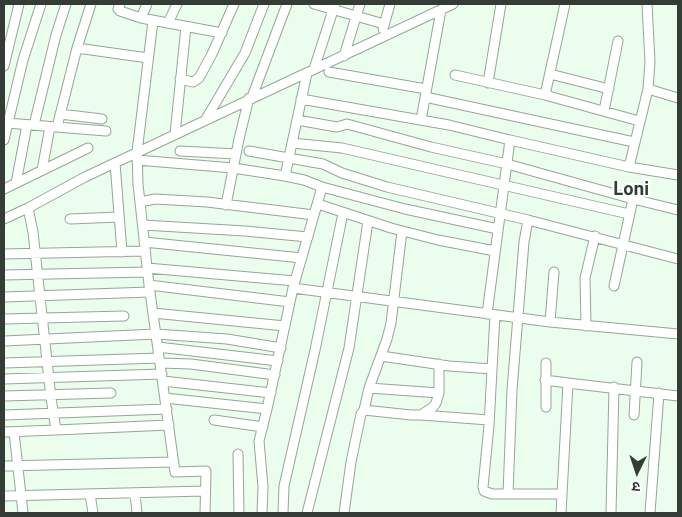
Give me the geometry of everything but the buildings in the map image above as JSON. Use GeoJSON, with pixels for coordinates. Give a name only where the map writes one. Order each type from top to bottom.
{"type":"FeatureCollection","features":[{"type":"Feature","properties":{"kind":"street"},"geometry":{"type":"LineString","coordinates":[[4,66],[19,4]]}},
{"type":"Feature","properties":{"kind":"street"},"geometry":{"type":"LineString","coordinates":[[4,140],[24,60],[41,4]]}},
{"type":"Feature","properties":{"kind":"street"},"geometry":{"type":"LineString","coordinates":[[16,183],[66,4]]}},
{"type":"Feature","properties":{"kind":"street"},"geometry":{"type":"LineString","coordinates":[[42,170],[53,127],[60,114],[77,48],[91,4]]}},
{"type":"Feature","properties":{"kind":"street"},"geometry":{"type":"LineString","coordinates":[[120,4],[118,9],[120,11],[141,18],[222,33]]}},
{"type":"Feature","properties":{"kind":"street"},"geometry":{"type":"LineString","coordinates":[[141,18],[147,4]]}},
{"type":"Feature","properties":{"kind":"street"},"geometry":{"type":"LineString","coordinates":[[168,23],[177,4]]}},
{"type":"Feature","properties":{"kind":"street"},"geometry":{"type":"LineString","coordinates":[[180,80],[193,82],[198,80],[222,33],[234,4]]}},
{"type":"Feature","properties":{"kind":"street"},"geometry":{"type":"LineString","coordinates":[[206,119],[245,52],[264,4]]}},
{"type":"Feature","properties":{"kind":"street"},"geometry":{"type":"LineString","coordinates":[[226,205],[236,154],[251,98],[287,4]]}},
{"type":"Feature","properties":{"kind":"street"},"geometry":{"type":"LineString","coordinates":[[314,4],[334,7],[384,24]]}},
{"type":"Feature","properties":{"kind":"street"},"geometry":{"type":"LineString","coordinates":[[344,56],[360,4]]}},
{"type":"Feature","properties":{"kind":"street"},"geometry":{"type":"LineString","coordinates":[[380,39],[390,4]]}},
{"type":"Feature","properties":{"kind":"street"},"geometry":{"type":"LineString","coordinates":[[4,219],[115,163],[137,156],[206,119],[344,56],[451,4]]}},
{"type":"Feature","properties":{"kind":"street"},"geometry":{"type":"LineString","coordinates":[[488,83],[501,4]]}},
{"type":"Feature","properties":{"kind":"street"},"geometry":{"type":"LineString","coordinates":[[545,95],[565,4]]}},
{"type":"Feature","properties":{"kind":"street"},"geometry":{"type":"LineString","coordinates":[[628,166],[648,90],[650,62],[647,4]]}},
{"type":"Feature","properties":{"kind":"street"},"geometry":{"type":"LineString","coordinates":[[285,176],[301,99],[334,7]]}},
{"type":"Feature","properties":{"kind":"street"},"geometry":{"type":"LineString","coordinates":[[421,120],[441,10]]}},
{"type":"Feature","properties":{"kind":"street"},"geometry":{"type":"LineString","coordinates":[[153,21],[137,156],[147,270],[175,472],[206,471],[205,513]]}},
{"type":"Feature","properties":{"kind":"street"},"geometry":{"type":"LineString","coordinates":[[175,134],[186,27]]}},
{"type":"Feature","properties":{"kind":"street"},"geometry":{"type":"LineString","coordinates":[[604,111],[618,41]]}},
{"type":"Feature","properties":{"kind":"street"},"geometry":{"type":"LineString","coordinates":[[77,48],[148,58]]}},
{"type":"Feature","properties":{"kind":"street"},"geometry":{"type":"LineString","coordinates":[[330,72],[634,142]]}},
{"type":"Feature","properties":{"kind":"street"},"geometry":{"type":"LineString","coordinates":[[550,74],[609,89]]}},
{"type":"Feature","properties":{"kind":"street"},"geometry":{"type":"LineString","coordinates":[[455,75],[545,95],[639,121]]}},
{"type":"Feature","properties":{"kind":"street"},"geometry":{"type":"LineString","coordinates":[[648,90],[678,98]]}},
{"type":"Feature","properties":{"kind":"street"},"geometry":{"type":"LineString","coordinates":[[301,99],[421,120],[628,166],[678,175]]}},
{"type":"Feature","properties":{"kind":"street"},"geometry":{"type":"LineString","coordinates":[[60,114],[102,119]]}},
{"type":"Feature","properties":{"kind":"street"},"geometry":{"type":"LineString","coordinates":[[297,120],[338,128],[347,124],[431,147],[507,164],[678,210]]}},
{"type":"Feature","properties":{"kind":"street"},"geometry":{"type":"LineString","coordinates":[[7,123],[106,132]]}},
{"type":"Feature","properties":{"kind":"street"},"geometry":{"type":"LineString","coordinates":[[510,140],[495,251],[491,314],[492,369],[483,487],[484,491],[488,493],[562,494]]}},
{"type":"Feature","properties":{"kind":"street"},"geometry":{"type":"LineString","coordinates":[[292,143],[342,148],[629,214]]}},
{"type":"Feature","properties":{"kind":"street"},"geometry":{"type":"LineString","coordinates":[[4,189],[88,148]]}},
{"type":"Feature","properties":{"kind":"street"},"geometry":{"type":"LineString","coordinates":[[180,150],[236,154]]}},
{"type":"Feature","properties":{"kind":"street"},"geometry":{"type":"LineString","coordinates":[[249,150],[323,164],[342,173],[388,187],[595,236],[678,259]]}},
{"type":"Feature","properties":{"kind":"street"},"geometry":{"type":"LineString","coordinates":[[137,156],[285,176],[405,209],[498,229]]}},
{"type":"Feature","properties":{"kind":"street"},"geometry":{"type":"LineString","coordinates":[[115,163],[122,252]]}},
{"type":"Feature","properties":{"kind":"street"},"geometry":{"type":"LineString","coordinates":[[262,513],[263,487],[259,441],[268,409],[294,284],[322,187]]}},
{"type":"Feature","properties":{"kind":"street"},"geometry":{"type":"LineString","coordinates":[[140,202],[155,199],[174,200],[314,215]]}},
{"type":"Feature","properties":{"kind":"street"},"geometry":{"type":"LineString","coordinates":[[614,286],[633,199]]}},
{"type":"Feature","properties":{"kind":"street"},"geometry":{"type":"LineString","coordinates":[[318,204],[402,231],[495,251]]}},
{"type":"Feature","properties":{"kind":"street"},"geometry":{"type":"LineString","coordinates":[[28,208],[33,232],[56,430]]}},
{"type":"Feature","properties":{"kind":"street"},"geometry":{"type":"LineString","coordinates":[[283,513],[284,486],[315,350],[342,213]]}},
{"type":"Feature","properties":{"kind":"street"},"geometry":{"type":"LineString","coordinates":[[70,218],[119,217]]}},
{"type":"Feature","properties":{"kind":"street"},"geometry":{"type":"LineString","coordinates":[[508,494],[512,390],[524,242],[528,220]]}},
{"type":"Feature","properties":{"kind":"street"},"geometry":{"type":"LineString","coordinates":[[307,513],[347,356],[368,221]]}},
{"type":"Feature","properties":{"kind":"street"},"geometry":{"type":"LineString","coordinates":[[143,225],[308,237]]}},
{"type":"Feature","properties":{"kind":"street"},"geometry":{"type":"LineString","coordinates":[[344,513],[361,414],[364,410],[369,388],[391,323],[402,231]]}},
{"type":"Feature","properties":{"kind":"street"},"geometry":{"type":"LineString","coordinates":[[586,326],[585,278],[595,236]]}},
{"type":"Feature","properties":{"kind":"street"},"geometry":{"type":"LineString","coordinates":[[4,254],[122,252],[145,246],[302,258]]}},
{"type":"Feature","properties":{"kind":"street"},"geometry":{"type":"LineString","coordinates":[[4,275],[147,270],[294,284],[325,292],[518,318],[678,334]]}},
{"type":"Feature","properties":{"kind":"street"},"geometry":{"type":"LineString","coordinates":[[550,322],[554,272]]}},
{"type":"Feature","properties":{"kind":"street"},"geometry":{"type":"LineString","coordinates":[[4,297],[149,288],[290,302]]}},
{"type":"Feature","properties":{"kind":"street"},"geometry":{"type":"LineString","coordinates":[[153,313],[285,326]]}},
{"type":"Feature","properties":{"kind":"street"},"geometry":{"type":"LineString","coordinates":[[4,320],[124,316]]}},
{"type":"Feature","properties":{"kind":"street"},"geometry":{"type":"LineString","coordinates":[[4,341],[156,334],[226,339],[281,348]]}},
{"type":"Feature","properties":{"kind":"street"},"geometry":{"type":"LineString","coordinates":[[158,347],[278,362]]}},
{"type":"Feature","properties":{"kind":"street"},"geometry":{"type":"LineString","coordinates":[[381,356],[492,369]]}},
{"type":"Feature","properties":{"kind":"street"},"geometry":{"type":"LineString","coordinates":[[4,363],[160,360],[275,375]]}},
{"type":"Feature","properties":{"kind":"street"},"geometry":{"type":"LineString","coordinates":[[634,415],[637,362]]}},
{"type":"Feature","properties":{"kind":"street"},"geometry":{"type":"LineString","coordinates":[[421,415],[433,407],[438,393],[440,364]]}},
{"type":"Feature","properties":{"kind":"street"},"geometry":{"type":"LineString","coordinates":[[546,364],[546,407]]}},
{"type":"Feature","properties":{"kind":"street"},"geometry":{"type":"LineString","coordinates":[[4,379],[49,377],[162,378],[271,394]]}},
{"type":"Feature","properties":{"kind":"street"},"geometry":{"type":"LineString","coordinates":[[545,380],[678,396]]}},
{"type":"Feature","properties":{"kind":"street"},"geometry":{"type":"LineString","coordinates":[[561,513],[568,382]]}},
{"type":"Feature","properties":{"kind":"street"},"geometry":{"type":"LineString","coordinates":[[369,388],[438,393]]}},
{"type":"Feature","properties":{"kind":"street"},"geometry":{"type":"LineString","coordinates":[[611,513],[614,388]]}},
{"type":"Feature","properties":{"kind":"street"},"geometry":{"type":"LineString","coordinates":[[4,396],[111,393]]}},
{"type":"Feature","properties":{"kind":"street"},"geometry":{"type":"LineString","coordinates":[[650,513],[659,393]]}},
{"type":"Feature","properties":{"kind":"street"},"geometry":{"type":"LineString","coordinates":[[165,398],[268,409]]}},
{"type":"Feature","properties":{"kind":"street"},"geometry":{"type":"LineString","coordinates":[[4,415],[167,409]]}},
{"type":"Feature","properties":{"kind":"street"},"geometry":{"type":"LineString","coordinates":[[364,410],[489,420]]}},
{"type":"Feature","properties":{"kind":"street"},"geometry":{"type":"LineString","coordinates":[[214,420],[263,427]]}},
{"type":"Feature","properties":{"kind":"street"},"geometry":{"type":"LineString","coordinates":[[4,432],[169,425]]}},
{"type":"Feature","properties":{"kind":"street"},"geometry":{"type":"LineString","coordinates":[[14,432],[23,513]]}},
{"type":"Feature","properties":{"kind":"street"},"geometry":{"type":"LineString","coordinates":[[238,454],[239,513]]}},
{"type":"Feature","properties":{"kind":"street"},"geometry":{"type":"LineString","coordinates":[[4,466],[73,466],[174,462]]}},
{"type":"Feature","properties":{"kind":"street"},"geometry":{"type":"LineString","coordinates":[[4,496],[205,491]]}},
{"type":"Feature","properties":{"kind":"street"},"geometry":{"type":"LineString","coordinates":[[135,492],[137,513]]}},
{"type":"Feature","properties":{"kind":"street"},"geometry":{"type":"LineString","coordinates":[[90,494],[93,513]]}},
{"type":"Feature","properties":{"kind":"district","name":"Loni"},"geometry":{"type":"Point","coordinates":[631,189]}}]}
